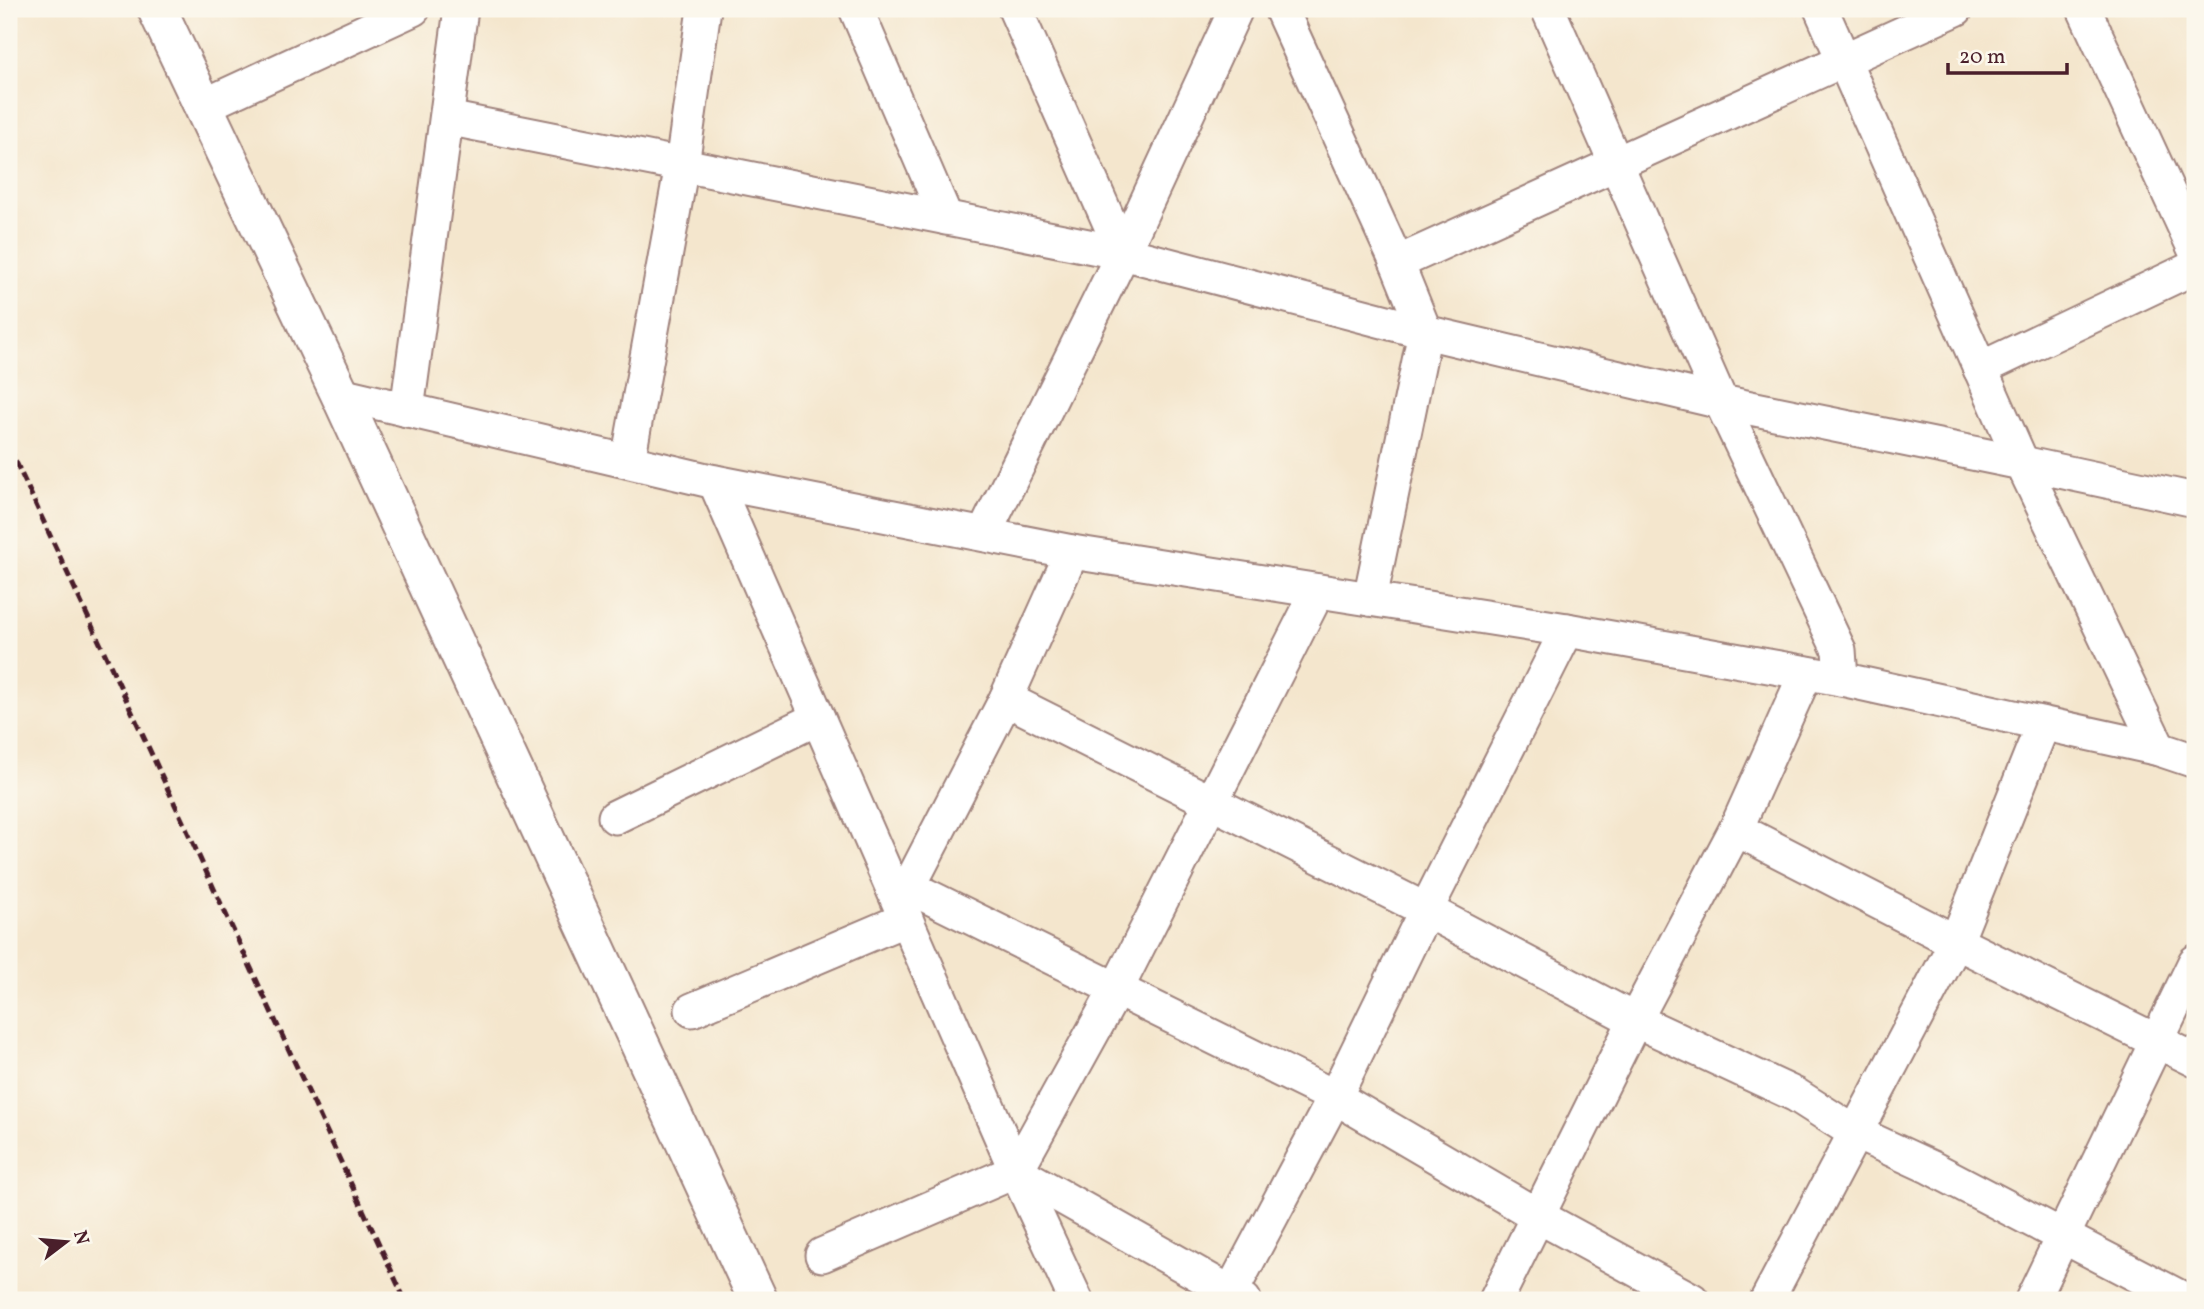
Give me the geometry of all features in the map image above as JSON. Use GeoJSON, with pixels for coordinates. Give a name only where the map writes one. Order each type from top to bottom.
{"type":"FeatureCollection","features":[{"type":"Feature","properties":{"kind":"street"},"geometry":{"type":"LineString","coordinates":[[157,9],[340,394],[758,1300]]}},
{"type":"Feature","properties":{"kind":"street"},"geometry":{"type":"LineString","coordinates":[[203,106],[412,9]]}},
{"type":"Feature","properties":{"kind":"street"},"geometry":{"type":"LineString","coordinates":[[407,410],[461,9]]}},
{"type":"Feature","properties":{"kind":"street"},"geometry":{"type":"LineString","coordinates":[[628,461],[704,9]]}},
{"type":"Feature","properties":{"kind":"street"},"geometry":{"type":"LineString","coordinates":[[856,9],[946,218]]}},
{"type":"Feature","properties":{"kind":"street"},"geometry":{"type":"LineString","coordinates":[[1014,9],[1123,253]]}},
{"type":"Feature","properties":{"kind":"street"},"geometry":{"type":"LineString","coordinates":[[984,534],[1123,253],[1236,9]]}},
{"type":"Feature","properties":{"kind":"street"},"geometry":{"type":"LineString","coordinates":[[1281,9],[1397,263],[1425,332],[1370,599]]}},
{"type":"Feature","properties":{"kind":"street"},"geometry":{"type":"LineString","coordinates":[[1548,9],[1721,402],[1839,650],[1841,679]]}},
{"type":"Feature","properties":{"kind":"street"},"geometry":{"type":"LineString","coordinates":[[1821,9],[2022,463],[2159,749]]}},
{"type":"Feature","properties":{"kind":"street"},"geometry":{"type":"LineString","coordinates":[[1397,263],[1956,9]]}},
{"type":"Feature","properties":{"kind":"street"},"geometry":{"type":"LineString","coordinates":[[2084,9],[2195,250]]}},
{"type":"Feature","properties":{"kind":"street"},"geometry":{"type":"LineString","coordinates":[[447,118],[1123,253],[1425,332],[1721,402],[2195,500]]}},
{"type":"Feature","properties":{"kind":"street"},"geometry":{"type":"LineString","coordinates":[[1980,369],[2195,267]]}},
{"type":"Feature","properties":{"kind":"street"},"geometry":{"type":"LineString","coordinates":[[340,394],[715,482],[1072,552],[1567,631],[1841,679],[2159,749],[2195,761]]}},
{"type":"Feature","properties":{"kind":"street"},"geometry":{"type":"LineString","coordinates":[[715,482],[818,718],[905,903],[1016,1171],[1076,1300]]}},
{"type":"Feature","properties":{"kind":"street"},"geometry":{"type":"LineString","coordinates":[[692,1010],[905,903],[1006,699],[1072,552]]}},
{"type":"Feature","properties":{"kind":"street"},"geometry":{"type":"LineString","coordinates":[[822,1255],[1016,1171],[1116,990],[1318,591]]}},
{"type":"Feature","properties":{"kind":"street"},"geometry":{"type":"LineString","coordinates":[[1016,1171],[1234,1298],[1567,631]]}},
{"type":"Feature","properties":{"kind":"street"},"geometry":{"type":"LineString","coordinates":[[1496,1300],[1635,1020],[1736,829],[1806,673]]}},
{"type":"Feature","properties":{"kind":"street"},"geometry":{"type":"LineString","coordinates":[[1006,699],[1426,909],[1635,1020],[1796,1095],[1854,1132],[1930,1167],[2185,1300]]}},
{"type":"Feature","properties":{"kind":"street"},"geometry":{"type":"LineString","coordinates":[[615,817],[818,718]]}},
{"type":"Feature","properties":{"kind":"street"},"geometry":{"type":"LineString","coordinates":[[1767,1300],[1956,942],[2043,724]]}},
{"type":"Feature","properties":{"kind":"street"},"geometry":{"type":"LineString","coordinates":[[1736,829],[2195,1060]]}},
{"type":"Feature","properties":{"kind":"street"},"geometry":{"type":"LineString","coordinates":[[905,903],[1116,990],[1335,1097],[1538,1216],[1692,1300]]}},
{"type":"Feature","properties":{"kind":"street"},"geometry":{"type":"LineString","coordinates":[[2032,1300],[2195,962]]}},
{"type":"Feature","properties":{"kind":"railway"},"geometry":{"type":"LineString","coordinates":[[9,447],[405,1300]]}}]}
